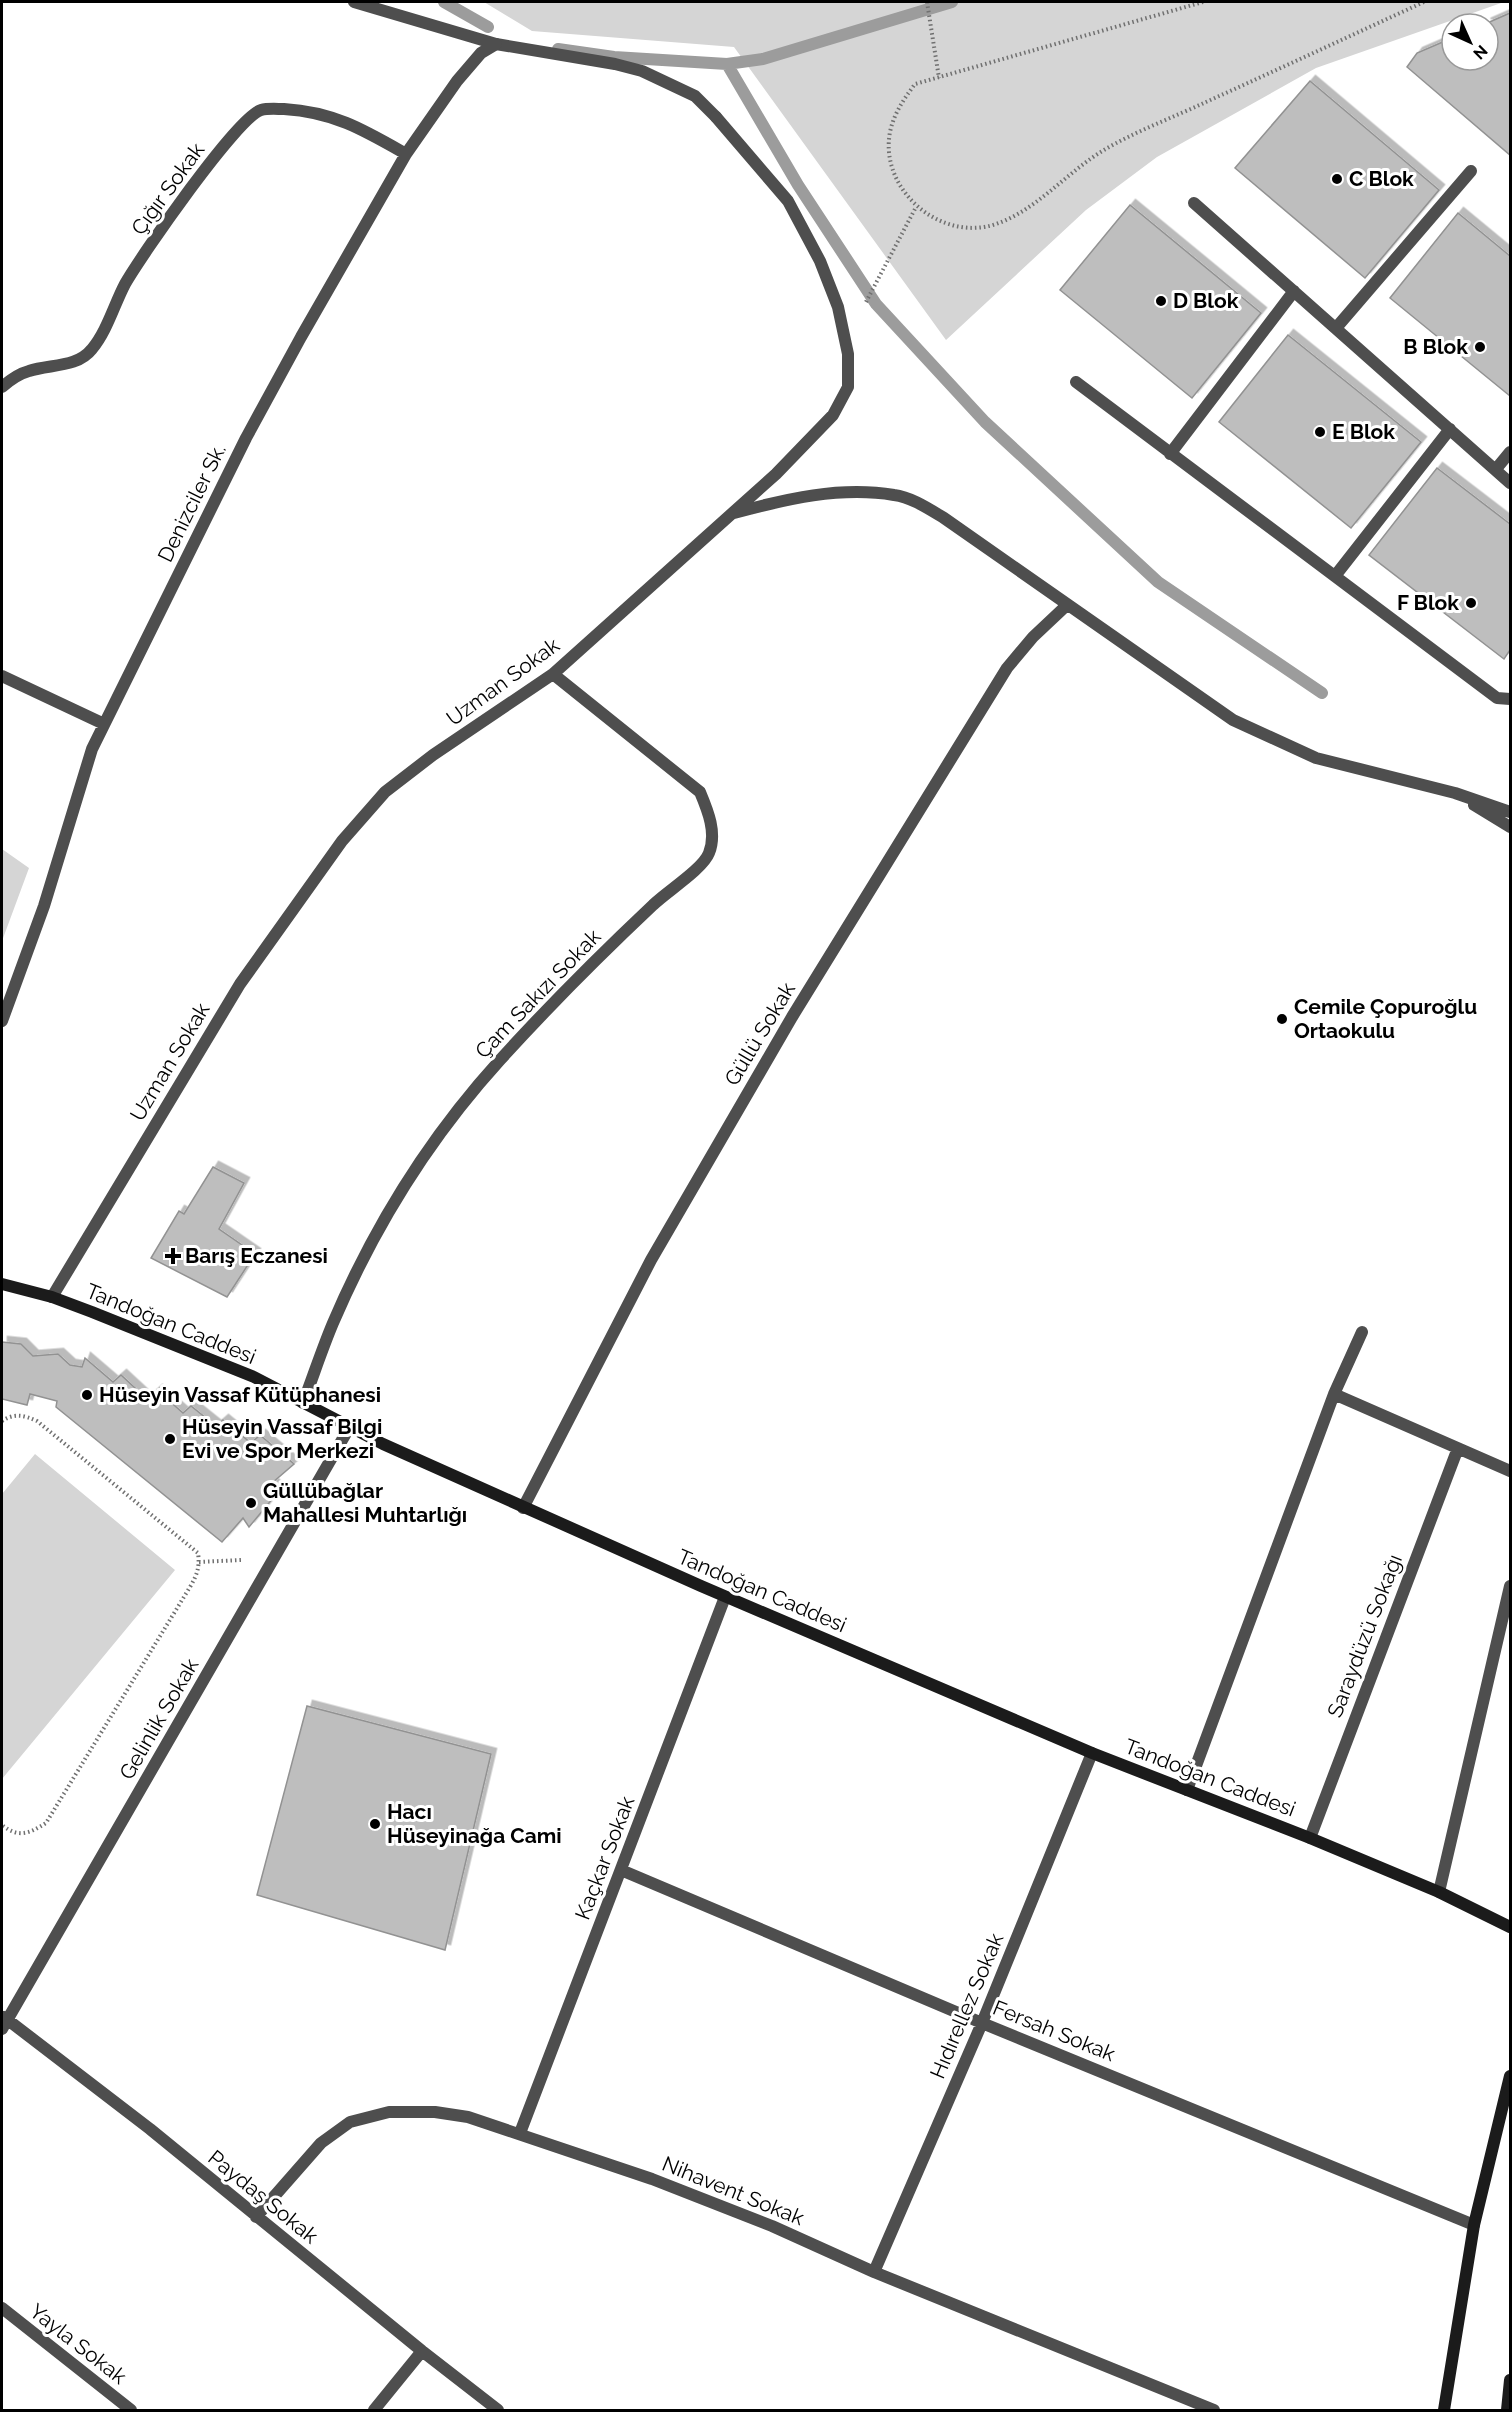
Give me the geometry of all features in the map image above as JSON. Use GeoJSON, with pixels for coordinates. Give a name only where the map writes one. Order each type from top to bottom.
{"type":"FeatureCollection","features":[{"type":"Feature","properties":{"kind":"street","name":"Uzman Sokak"},"geometry":{"type":"LineString","coordinates":[[52,1297],[240,984],[342,841],[386,792],[433,755],[553,675],[806,445],[833,415],[848,387],[849,354],[838,307],[820,261],[804,230],[788,201],[768,176],[695,96],[642,71],[615,64],[496,44],[354,2]]}},
{"type":"Feature","properties":{"kind":"street","name":"Denizciler Sk."},"geometry":{"type":"LineString","coordinates":[[2,1021],[44,906],[92,748],[246,438],[406,154],[457,81],[481,53],[496,44]]}},
{"type":"Feature","properties":{"kind":"street","name":"Çığır Sokak"},"geometry":{"type":"LineString","coordinates":[[2,387],[12,378],[27,371],[73,363],[92,350],[125,284],[176,208],[242,124],[255,112],[264,109],[292,110],[327,116],[351,123],[406,154]]}},
{"type":"Feature","properties":{"kind":"street"},"geometry":{"type":"LineString","coordinates":[[1336,328],[1471,171]]}},
{"type":"Feature","properties":{"kind":"street"},"geometry":{"type":"LineString","coordinates":[[1194,203],[1510,483]]}},
{"type":"Feature","properties":{"kind":"street"},"geometry":{"type":"LineString","coordinates":[[1170,454],[1294,291]]}},
{"type":"Feature","properties":{"kind":"street"},"geometry":{"type":"LineString","coordinates":[[1076,382],[1497,698],[1510,699]]}},
{"type":"Feature","properties":{"kind":"street"},"geometry":{"type":"LineString","coordinates":[[1335,576],[1450,429]]}},
{"type":"Feature","properties":{"kind":"street"},"geometry":{"type":"LineString","coordinates":[[1496,470],[1510,452]]}},
{"type":"Feature","properties":{"kind":"street"},"geometry":{"type":"LineString","coordinates":[[730,514],[794,498],[855,492],[895,495],[920,504],[944,518],[1233,720],[1316,758],[1455,793],[1510,812]]}},
{"type":"Feature","properties":{"kind":"street","name":"Güllü Sokak"},"geometry":{"type":"LineString","coordinates":[[523,1508],[651,1260],[792,1017],[1007,668],[1033,637],[1067,605]]}},
{"type":"Feature","properties":{"kind":"street","name":"Çam Sakızı Sokak"},"geometry":{"type":"LineString","coordinates":[[303,1403],[333,1322],[363,1260],[396,1197],[453,1116],[501,1060],[573,985],[647,910],[709,855],[713,837],[709,814],[700,792],[553,675]]}},
{"type":"Feature","properties":{"kind":"street"},"geometry":{"type":"LineString","coordinates":[[2,676],[104,724]]}},
{"type":"Feature","properties":{"kind":"street"},"geometry":{"type":"LineString","coordinates":[[1455,793],[1510,827]]}},
{"type":"Feature","properties":{"kind":"street","name":"Tandoğan Caddesi"},"geometry":{"type":"LineString","coordinates":[[2,1284],[52,1297],[254,1377],[349,1428],[725,1597],[1092,1754],[1310,1838],[1439,1892],[1510,1927]]}},
{"type":"Feature","properties":{"kind":"street"},"geometry":{"type":"LineString","coordinates":[[1187,1790],[1334,1394],[1362,1332]]}},
{"type":"Feature","properties":{"kind":"street"},"geometry":{"type":"LineString","coordinates":[[1334,1394],[1510,1472]]}},
{"type":"Feature","properties":{"kind":"street","name":"Gelinlik Sokak"},"geometry":{"type":"LineString","coordinates":[[4,2022],[349,1428]]}},
{"type":"Feature","properties":{"kind":"street","name":"Saraydüzü Sokağı"},"geometry":{"type":"LineString","coordinates":[[1310,1838],[1458,1448]]}},
{"type":"Feature","properties":{"kind":"street"},"geometry":{"type":"LineString","coordinates":[[1439,1892],[1510,1586]]}},
{"type":"Feature","properties":{"kind":"street","name":"Kaçkar Sokak"},"geometry":{"type":"LineString","coordinates":[[520,2133],[725,1597]]}},
{"type":"Feature","properties":{"kind":"street","name":"Hıdırellez Sokak"},"geometry":{"type":"LineString","coordinates":[[874,2272],[982,2023],[1092,1754]]}},
{"type":"Feature","properties":{"kind":"street","name":"Fersah Sokak"},"geometry":{"type":"LineString","coordinates":[[621,1870],[982,2023],[1474,2225]]}},
{"type":"Feature","properties":{"kind":"street","name":"Paydaş Sokak"},"geometry":{"type":"LineString","coordinates":[[4,2022],[150,2130],[498,2410]]}},
{"type":"Feature","properties":{"kind":"street"},"geometry":{"type":"LineString","coordinates":[[1444,2410],[1474,2225],[1510,2076]]}},
{"type":"Feature","properties":{"kind":"street","name":"Nihavent Sokak"},"geometry":{"type":"LineString","coordinates":[[256,2217],[321,2143],[350,2122],[389,2112],[435,2112],[468,2117],[652,2179],[772,2226],[874,2272],[1214,2410]]}},
{"type":"Feature","properties":{"kind":"street","name":"Yayla Sokak"},"geometry":{"type":"LineString","coordinates":[[2,2308],[131,2410]]}},
{"type":"Feature","properties":{"kind":"street"},"geometry":{"type":"LineString","coordinates":[[374,2410],[422,2351]]}},
{"type":"Feature","properties":{"kind":"street"},"geometry":{"type":"LineString","coordinates":[[1507,2410],[1510,2380]]}},
{"type":"Feature","properties":{"kind":"path"},"geometry":{"type":"LineString","coordinates":[[927,2],[939,78]]}},
{"type":"Feature","properties":{"kind":"path"},"geometry":{"type":"LineString","coordinates":[[1203,2],[915,84],[899,106],[890,133],[890,160],[900,186],[916,207],[940,222],[967,228],[994,225],[1019,213],[1104,150],[1424,2]]}},
{"type":"Feature","properties":{"kind":"path"},"geometry":{"type":"LineString","coordinates":[[861,310],[916,207]]}},
{"type":"Feature","properties":{"kind":"path"},"geometry":{"type":"LineString","coordinates":[[2,1421],[13,1416],[24,1415],[38,1421],[198,1553],[199,1562],[198,1574],[46,1823],[22,1835],[11,1832],[2,1825]]}},
{"type":"Feature","properties":{"kind":"path"},"geometry":{"type":"LineString","coordinates":[[199,1562],[274,1558]]}},
{"type":"Feature","properties":{"kind":"shaded area"},"geometry":{"type":"Polygon","coordinates":[[[484,2],[1504,2],[1476,12],[1440,12],[1440,24],[1316,68],[1157,157],[1086,210],[946,340],[734,47],[532,31],[484,2]]]}},
{"type":"Feature","properties":{"kind":"shaded area"},"geometry":{"type":"Polygon","coordinates":[[[2,849],[29,868],[2,941],[2,849]]]}},
{"type":"Feature","properties":{"kind":"shaded area"},"geometry":{"type":"Polygon","coordinates":[[[35,1454],[175,1570],[2,1779],[2,1494],[35,1454]]]}},
{"type":"Feature","properties":{"kind":"building"},"geometry":{"type":"Polygon","coordinates":[[[1510,13],[1510,155],[1407,67],[1417,53],[1440,43],[1440,72],[1500,72],[1500,17],[1510,13]]]}},
{"type":"Feature","properties":{"kind":"building","name":"C Blok"},"geometry":{"type":"Polygon","coordinates":[[[1310,81],[1439,190],[1365,278],[1235,168],[1310,81]]]}},
{"type":"Feature","properties":{"kind":"building","name":"D Blok"},"geometry":{"type":"Polygon","coordinates":[[[1130,205],[1261,313],[1192,398],[1060,290],[1130,205]]]}},
{"type":"Feature","properties":{"kind":"building","name":"B Blok"},"geometry":{"type":"Polygon","coordinates":[[[1458,213],[1510,256],[1510,396],[1390,298],[1458,213]]]}},
{"type":"Feature","properties":{"kind":"building","name":"E Blok"},"geometry":{"type":"Polygon","coordinates":[[[1288,335],[1421,442],[1351,528],[1219,422],[1288,335]]]}},
{"type":"Feature","properties":{"kind":"building","name":"F Blok"},"geometry":{"type":"Polygon","coordinates":[[[1437,468],[1510,524],[1510,650],[1504,659],[1369,555],[1437,468]]]}},
{"type":"Feature","properties":{"kind":"building"},"geometry":{"type":"Polygon","coordinates":[[[213,1167],[244,1183],[219,1229],[255,1254],[227,1297],[151,1258],[179,1211],[184,1214],[213,1167]]]}},
{"type":"Feature","properties":{"kind":"building","name":"Hüseyin Vassaf Bilgi Evi ve Spor Merkezi"},"geometry":{"type":"Polygon","coordinates":[[[2,1342],[21,1344],[33,1356],[58,1354],[70,1365],[82,1367],[85,1358],[113,1382],[121,1375],[147,1399],[157,1390],[183,1413],[191,1406],[216,1426],[223,1420],[251,1443],[260,1435],[294,1464],[272,1483],[279,1491],[249,1527],[243,1518],[222,1542],[56,1407],[57,1401],[30,1394],[27,1405],[2,1399],[2,1342]]]}},
{"type":"Feature","properties":{"kind":"building","name":"Hacı Hüseyinağa Cami"},"geometry":{"type":"Polygon","coordinates":[[[307,1706],[491,1754],[445,1950],[257,1895],[307,1706]]]}},
{"type":"Feature","properties":{"kind":"waterway"},"geometry":{"type":"LineString","coordinates":[[444,2],[488,27]]}},
{"type":"Feature","properties":{"kind":"waterway"},"geometry":{"type":"LineString","coordinates":[[558,49],[614,57],[727,64],[763,59],[952,2]]}},
{"type":"Feature","properties":{"kind":"waterway"},"geometry":{"type":"LineString","coordinates":[[727,64],[798,185],[876,304],[985,422],[1158,582],[1322,693]]}},
{"type":"Feature","properties":{"kind":"place","name":"C Blok"},"geometry":{"type":"Point","coordinates":[1337,179]}},
{"type":"Feature","properties":{"kind":"place","name":"D Blok"},"geometry":{"type":"Point","coordinates":[1161,301]}},
{"type":"Feature","properties":{"kind":"place","name":"B Blok"},"geometry":{"type":"Point","coordinates":[1480,347]}},
{"type":"Feature","properties":{"kind":"place","name":"E Blok"},"geometry":{"type":"Point","coordinates":[1320,432]}},
{"type":"Feature","properties":{"kind":"place","name":"F Blok"},"geometry":{"type":"Point","coordinates":[1471,603]}},
{"type":"Feature","properties":{"kind":"place","name":"Cemile Çopuroğlu Ortaokulu"},"geometry":{"type":"Point","coordinates":[1282,1019]}},
{"type":"Feature","properties":{"kind":"place","name":"Barış Eczanesi"},"geometry":{"type":"Point","coordinates":[173,1256]}},
{"type":"Feature","properties":{"kind":"place","name":"Hüseyin Vassaf Kütüphanesi"},"geometry":{"type":"Point","coordinates":[87,1395]}},
{"type":"Feature","properties":{"kind":"place","name":"Hüseyin Vassaf Bilgi Evi ve Spor Merkezi"},"geometry":{"type":"Point","coordinates":[170,1439]}},
{"type":"Feature","properties":{"kind":"place","name":"Güllübağlar Mahallesi Muhtarlığı"},"geometry":{"type":"Point","coordinates":[251,1503]}},
{"type":"Feature","properties":{"kind":"place","name":"Hacı Hüseyinağa Cami"},"geometry":{"type":"Point","coordinates":[375,1824]}}]}
